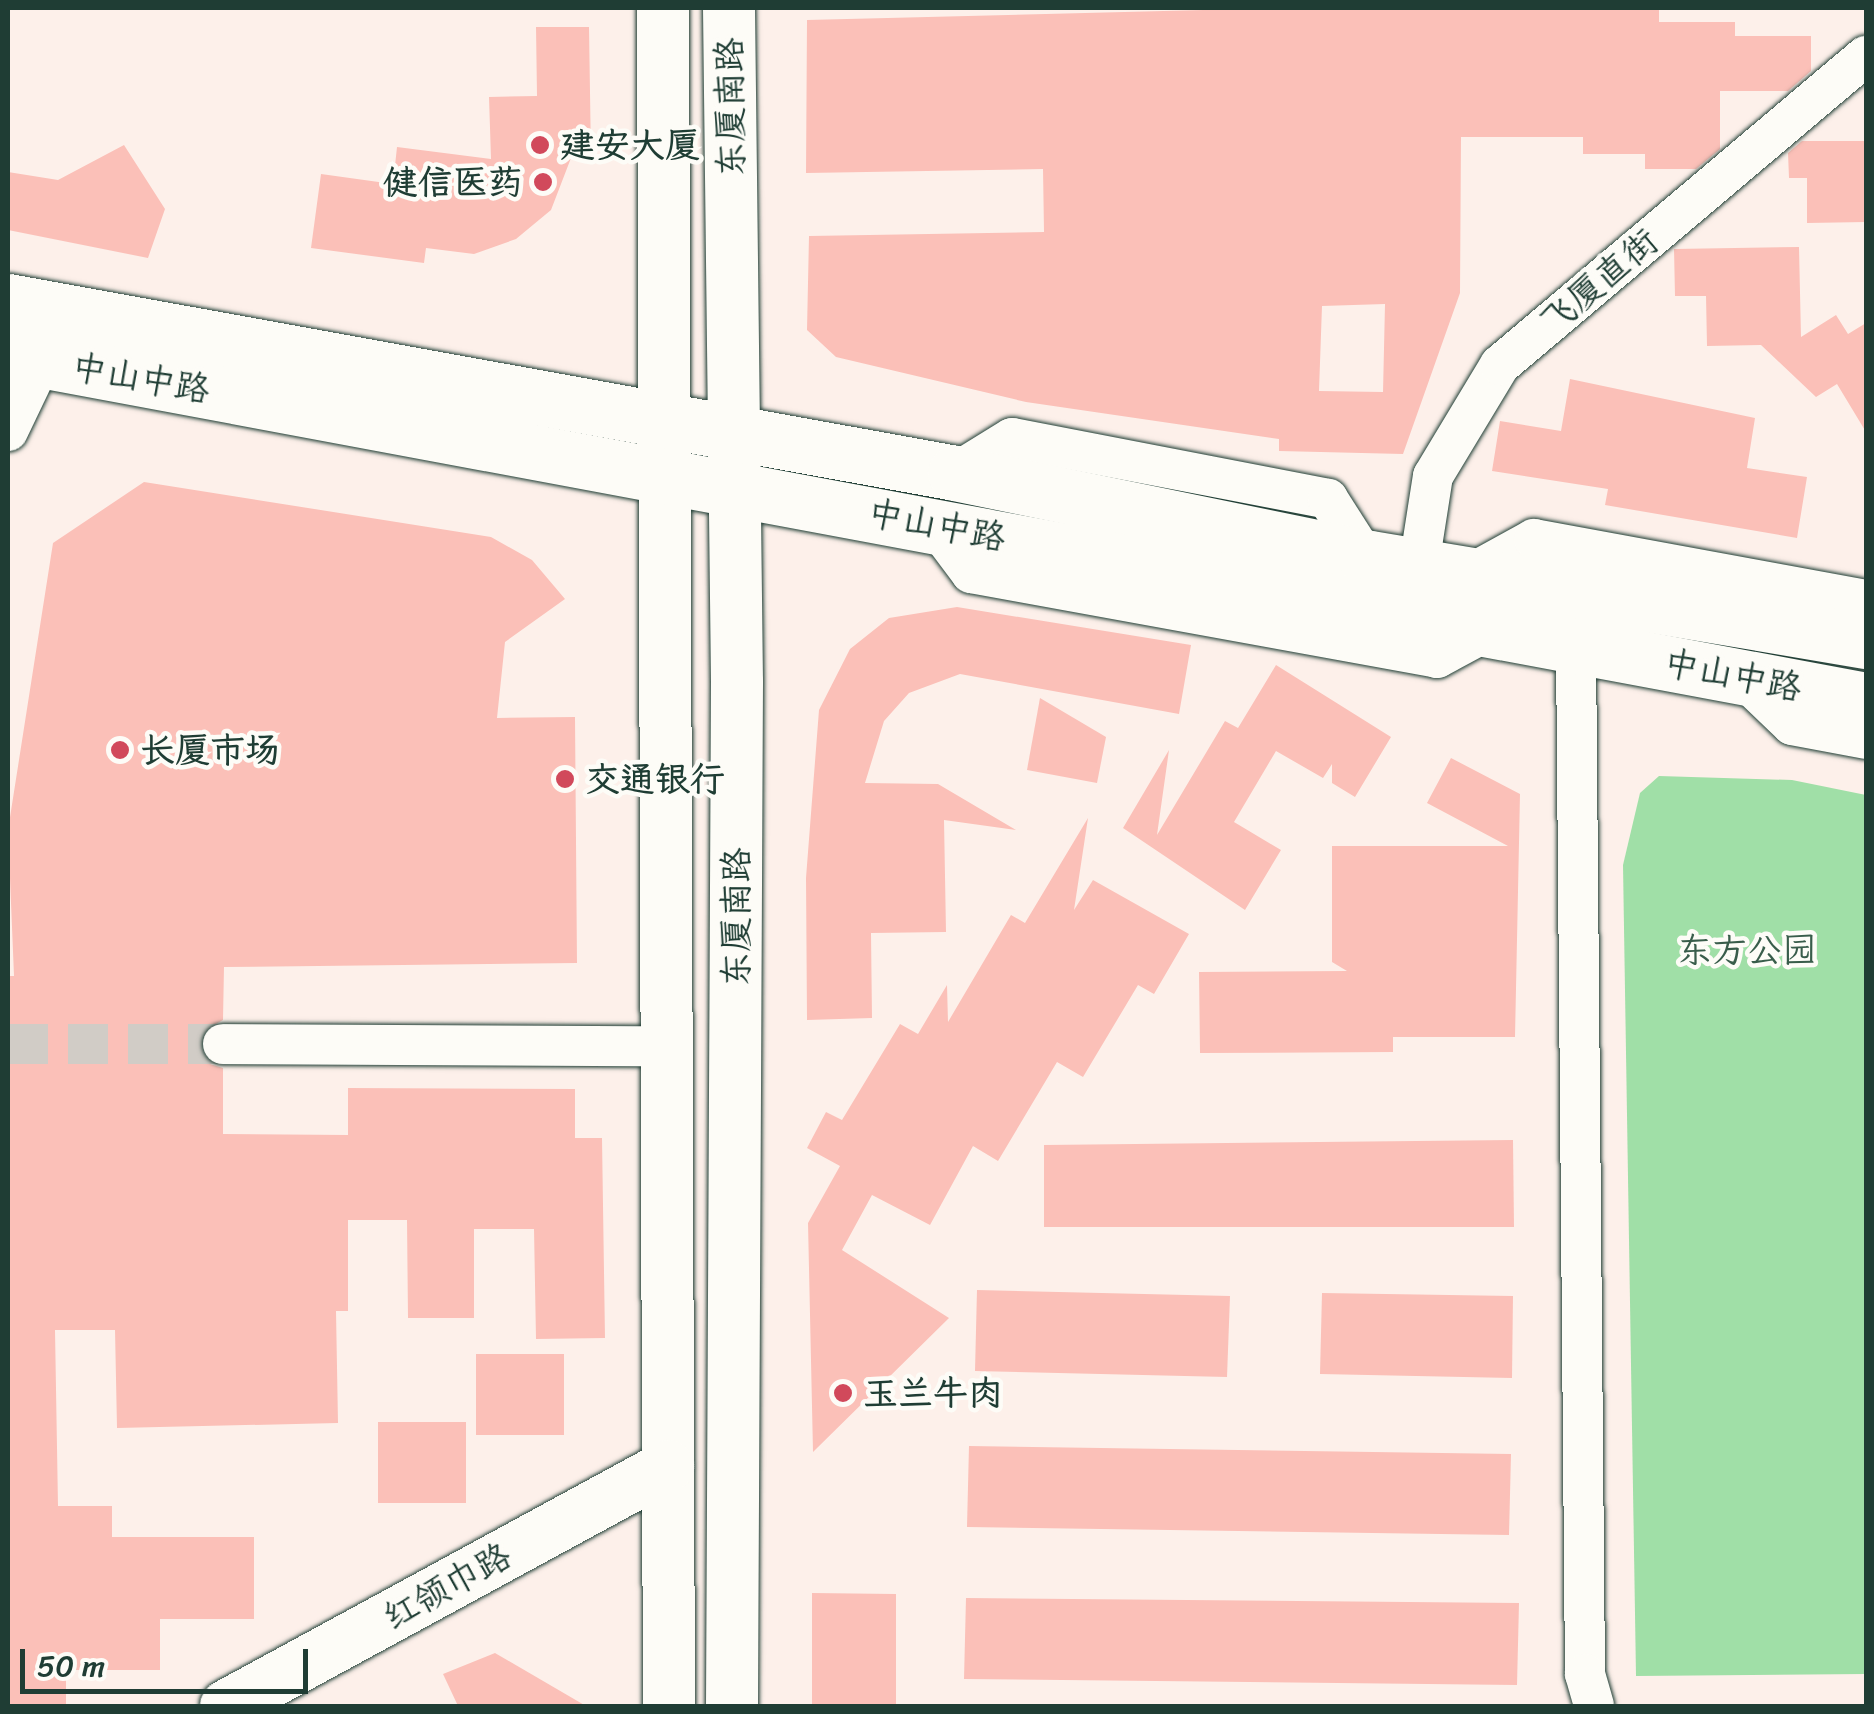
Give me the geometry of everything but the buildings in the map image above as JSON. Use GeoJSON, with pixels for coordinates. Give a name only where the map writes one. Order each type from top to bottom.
{"type":"FeatureCollection","features":[{"type":"Feature","properties":{"kind":"main road","name":"中山中路"},"geometry":{"type":"LineString","coordinates":[[16,322],[734,462],[934,525],[1866,700]]}},
{"type":"Feature","properties":{"kind":"main road","name":"中山中路"},"geometry":{"type":"LineString","coordinates":[[734,462],[955,473],[1365,557],[1866,641]]}},
{"type":"Feature","properties":{"kind":"street","name":"东厦南路"},"geometry":{"type":"LineString","coordinates":[[663,8],[670,1046],[669,1706]]}},
{"type":"Feature","properties":{"kind":"street","name":"东厦南路"},"geometry":{"type":"LineString","coordinates":[[729,8],[734,462],[732,1706]]}},
{"type":"Feature","properties":{"kind":"street","name":"飞厦直街"},"geometry":{"type":"LineString","coordinates":[[1419,565],[1433,476],[1500,365],[1866,56]]}},
{"type":"Feature","properties":{"kind":"street"},"geometry":{"type":"LineString","coordinates":[[8,431],[16,322]]}},
{"type":"Feature","properties":{"kind":"street"},"geometry":{"type":"LineString","coordinates":[[1472,573],[1534,539],[1866,600]]}},
{"type":"Feature","properties":{"kind":"street"},"geometry":{"type":"LineString","coordinates":[[1576,646],[1586,1674],[1594,1706]]}},
{"type":"Feature","properties":{"kind":"street"},"geometry":{"type":"LineString","coordinates":[[1742,677],[1792,725],[1866,739]]}},
{"type":"Feature","properties":{"kind":"street"},"geometry":{"type":"LineString","coordinates":[[223,1044],[670,1046]]}},
{"type":"Feature","properties":{"kind":"street","name":"红领巾路"},"geometry":{"type":"LineString","coordinates":[[226,1706],[668,1466]]}},
{"type":"Feature","properties":{"kind":"green space","name":"东方公园"},"geometry":{"type":"Polygon","coordinates":[[[1659,776],[1792,780],[1866,795],[1866,1674],[1636,1676],[1623,865],[1640,793],[1659,776]]]}},
{"type":"Feature","properties":{"kind":"tunnel"},"geometry":{"type":"LineString","coordinates":[[8,1044],[223,1044]]}},
{"type":"Feature","properties":{"kind":"place","name":"建安大厦"},"geometry":{"type":"Point","coordinates":[540,145]}},
{"type":"Feature","properties":{"kind":"place","name":"健信医药"},"geometry":{"type":"Point","coordinates":[543,182]}},
{"type":"Feature","properties":{"kind":"place","name":"长厦市场"},"geometry":{"type":"Point","coordinates":[120,750]}},
{"type":"Feature","properties":{"kind":"place","name":"交通银行"},"geometry":{"type":"Point","coordinates":[565,779]}},
{"type":"Feature","properties":{"kind":"place","name":"玉兰牛肉"},"geometry":{"type":"Point","coordinates":[843,1393]}}]}
